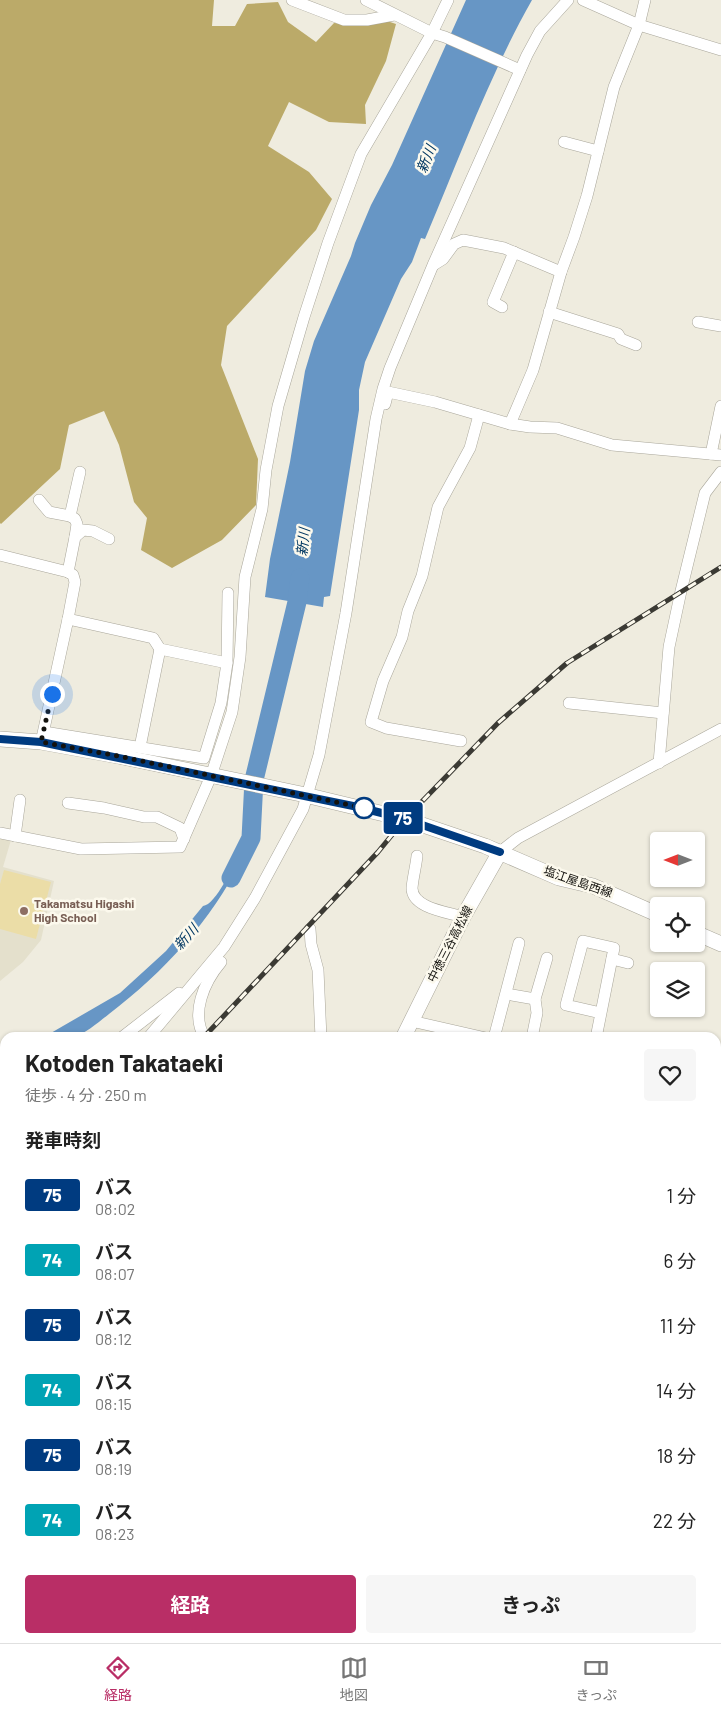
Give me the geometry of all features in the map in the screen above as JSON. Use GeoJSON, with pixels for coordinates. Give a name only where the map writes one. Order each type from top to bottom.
{"type":"FeatureCollection","features":[{"type":"Feature","properties":{"kind":"main road","name":"塩江屋島西線"},"geometry":{"type":"LineString","coordinates":[[0,739],[42,737],[405,819],[500,852],[559,878],[593,886],[650,911]]}},
{"type":"Feature","properties":{"kind":"main road","name":"中徳三谷高松線"},"geometry":{"type":"LineString","coordinates":[[407,1032],[463,917],[500,852]]}},
{"type":"Feature","properties":{"kind":"main road"},"geometry":{"type":"LineString","coordinates":[[705,937],[721,944]]}},
{"type":"Feature","properties":{"kind":"street"},"geometry":{"type":"LineString","coordinates":[[292,0],[344,20],[367,20],[394,15]]}},
{"type":"Feature","properties":{"kind":"street"},"geometry":{"type":"LineString","coordinates":[[366,0],[432,33],[515,67]]}},
{"type":"Feature","properties":{"kind":"street"},"geometry":{"type":"LineString","coordinates":[[0,833],[82,849],[180,847],[215,777],[237,682],[245,577],[262,509],[266,470],[278,406],[288,367],[328,243],[360,154],[432,33],[448,0]]}},
{"type":"Feature","properties":{"kind":"street"},"geometry":{"type":"LineString","coordinates":[[153,1032],[224,947],[255,898],[303,809],[304,795],[319,756],[346,613],[376,419],[390,368],[515,67],[540,31],[568,0]]}},
{"type":"Feature","properties":{"kind":"street"},"geometry":{"type":"LineString","coordinates":[[583,0],[639,25],[721,50]]}},
{"type":"Feature","properties":{"kind":"street"},"geometry":{"type":"LineString","coordinates":[[510,424],[533,370],[561,272],[584,205],[614,87],[639,25],[645,0]]}},
{"type":"Feature","properties":{"kind":"street"},"geometry":{"type":"LineString","coordinates":[[564,142],[598,152]]}},
{"type":"Feature","properties":{"kind":"street"},"geometry":{"type":"LineString","coordinates":[[433,265],[444,259],[454,244],[463,240],[504,248],[561,272]]}},
{"type":"Feature","properties":{"kind":"street"},"geometry":{"type":"LineString","coordinates":[[502,307],[493,302],[514,252]]}},
{"type":"Feature","properties":{"kind":"street"},"geometry":{"type":"LineString","coordinates":[[549,312],[618,334],[621,339],[636,345]]}},
{"type":"Feature","properties":{"kind":"street"},"geometry":{"type":"LineString","coordinates":[[698,322],[721,326]]}},
{"type":"Feature","properties":{"kind":"street"},"geometry":{"type":"LineString","coordinates":[[373,442],[379,438],[388,392],[435,402],[510,424],[557,428],[612,445],[716,454],[721,406]]}},
{"type":"Feature","properties":{"kind":"street"},"geometry":{"type":"LineString","coordinates":[[461,741],[386,728],[371,722],[383,682],[402,637],[408,611],[422,576],[438,507],[470,448],[479,414]]}},
{"type":"Feature","properties":{"kind":"street"},"geometry":{"type":"LineString","coordinates":[[70,516],[80,472]]}},
{"type":"Feature","properties":{"kind":"street"},"geometry":{"type":"LineString","coordinates":[[659,763],[669,647],[696,524],[705,493],[721,472]]}},
{"type":"Feature","properties":{"kind":"street"},"geometry":{"type":"LineString","coordinates":[[39,500],[49,512],[70,516],[75,519],[77,524],[68,572]]}},
{"type":"Feature","properties":{"kind":"street"},"geometry":{"type":"LineString","coordinates":[[75,537],[83,530],[94,531],[109,539]]}},
{"type":"Feature","properties":{"kind":"street"},"geometry":{"type":"LineString","coordinates":[[0,555],[68,572],[73,575],[75,582],[42,737],[140,747],[204,758],[221,702],[227,663],[228,593]]}},
{"type":"Feature","properties":{"kind":"street"},"geometry":{"type":"LineString","coordinates":[[68,619],[153,638],[160,649],[140,747]]}},
{"type":"Feature","properties":{"kind":"street"},"geometry":{"type":"LineString","coordinates":[[160,649],[227,663]]}},
{"type":"Feature","properties":{"kind":"street"},"geometry":{"type":"LineString","coordinates":[[568,703],[663,714]]}},
{"type":"Feature","properties":{"kind":"street"},"geometry":{"type":"LineString","coordinates":[[500,852],[518,838],[721,729]]}},
{"type":"Feature","properties":{"kind":"street"},"geometry":{"type":"LineString","coordinates":[[15,836],[20,800]]}},
{"type":"Feature","properties":{"kind":"street"},"geometry":{"type":"LineString","coordinates":[[68,803],[104,808],[144,817],[157,817],[180,828],[184,839]]}},
{"type":"Feature","properties":{"kind":"street"},"geometry":{"type":"LineString","coordinates":[[417,856],[412,889],[414,897],[420,904],[463,917]]}},
{"type":"Feature","properties":{"kind":"street"},"geometry":{"type":"LineString","coordinates":[[310,929],[311,944],[318,970],[321,1032]]}},
{"type":"Feature","properties":{"kind":"street"},"geometry":{"type":"LineString","coordinates":[[597,1032],[614,948],[583,941],[566,1005],[601,1013]]}},
{"type":"Feature","properties":{"kind":"street"},"geometry":{"type":"LineString","coordinates":[[496,1032],[519,943]]}},
{"type":"Feature","properties":{"kind":"street"},"geometry":{"type":"LineString","coordinates":[[201,1032],[199,1028],[201,995],[211,974],[224,957],[224,947]]}},
{"type":"Feature","properties":{"kind":"street"},"geometry":{"type":"LineString","coordinates":[[533,1032],[537,1013],[535,999],[547,958]]}},
{"type":"Feature","properties":{"kind":"street"},"geometry":{"type":"LineString","coordinates":[[612,959],[628,963]]}},
{"type":"Feature","properties":{"kind":"street"},"geometry":{"type":"LineString","coordinates":[[129,1032],[192,984]]}},
{"type":"Feature","properties":{"kind":"street"},"geometry":{"type":"LineString","coordinates":[[512,995],[535,999]]}},
{"type":"Feature","properties":{"kind":"street"},"geometry":{"type":"LineString","coordinates":[[412,1021],[464,1032]]}},
{"type":"Feature","properties":{"kind":"shaded area"},"geometry":{"type":"Polygon","coordinates":[[[0,0],[214,0],[212,26],[235,26],[247,4],[278,2],[288,22],[316,42],[334,23],[366,25],[381,19],[396,24],[386,61],[365,105],[366,124],[329,122],[289,102],[268,146],[309,172],[332,199],[316,230],[227,326],[221,365],[258,459],[256,505],[222,540],[172,568],[141,550],[147,518],[134,502],[119,445],[104,411],[69,425],[60,469],[0,523],[0,0]]]}},
{"type":"Feature","properties":{"kind":"shaded area","name":"Takamatsu Higashi High School"},"geometry":{"type":"Polygon","coordinates":[[[0,838],[11,840],[3,867],[54,881],[41,940],[23,962],[0,981],[0,838]]]}},
{"type":"Feature","properties":{"kind":"shaded area","name":"Takamatsu Higashi High School"},"geometry":{"type":"Polygon","coordinates":[[[4,870],[51,882],[36,939],[0,929],[0,884],[4,870]]]}},
{"type":"Feature","properties":{"kind":"water"},"geometry":{"type":"Polygon","coordinates":[[[466,0],[532,0],[488,88],[425,239],[421,238],[412,262],[401,279],[365,362],[359,390],[359,410],[330,596],[324,597],[323,607],[265,597],[270,559],[290,462],[305,371],[314,341],[371,205],[392,165],[466,0]]]}},
{"type":"Feature","properties":{"kind":"water"},"geometry":{"type":"Polygon","coordinates":[[[240,852],[242,859],[216,903],[184,944],[149,981],[84,1032],[53,1032],[120,993],[166,951],[203,906],[208,904],[219,892],[240,852]]]}},
{"type":"Feature","properties":{"kind":"waterway","name":"新川"},"geometry":{"type":"LineString","coordinates":[[231,878],[251,838],[254,780],[297,602],[300,578]]}},
{"type":"Feature","properties":{"kind":"railway"},"geometry":{"type":"LineString","coordinates":[[209,1032],[378,852],[405,819],[498,723],[567,663],[721,567]]}},
{"type":"Feature","properties":{"kind":"bus line","name":"75"},"geometry":{"type":"LineString","coordinates":[[0,739],[41,742],[308,795],[405,819],[500,852]]}},
{"type":"Feature","properties":{"kind":"place","name":"Takamatsu Higashi High School"},"geometry":{"type":"Point","coordinates":[24,911]}},
{"type":"Feature","properties":{"kind":"route"},"geometry":{"type":"LineString","coordinates":[[52,694],[41,742],[118,756],[364,808]]}}]}
